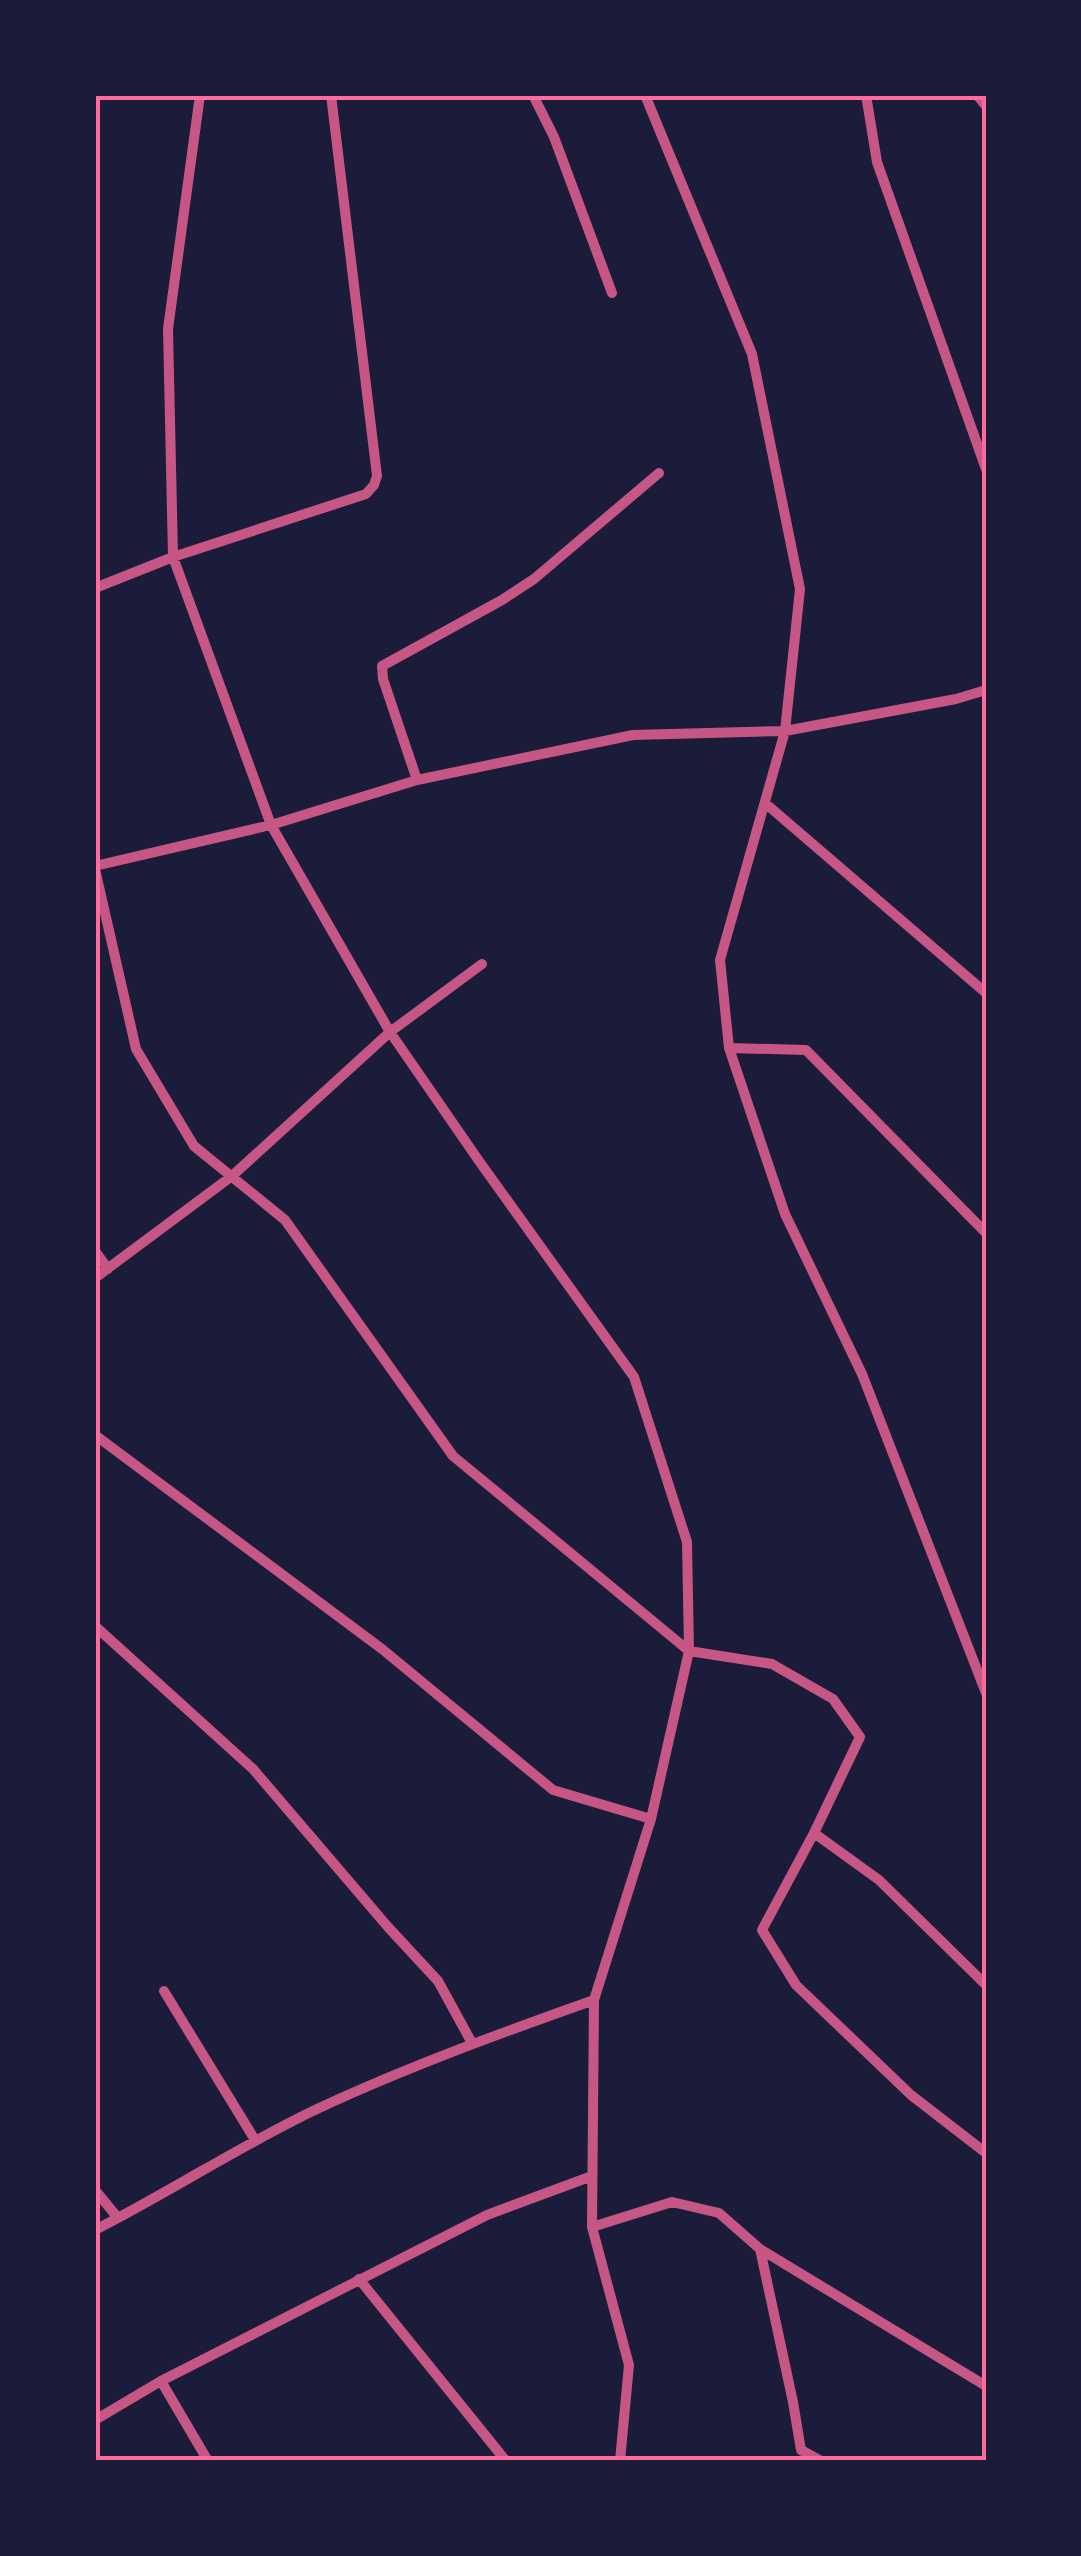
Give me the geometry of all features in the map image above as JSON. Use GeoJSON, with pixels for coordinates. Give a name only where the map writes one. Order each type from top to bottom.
{"type":"FeatureCollection","features":[{"type":"Feature","properties":{"kind":"street"},"geometry":{"type":"LineString","coordinates":[[200,95],[168,329],[173,557],[272,825],[390,1032],[634,1378],[687,1542],[689,1652],[650,1818],[594,2000],[592,2226],[629,2365],[620,2461]]}},
{"type":"Feature","properties":{"kind":"street"},"geometry":{"type":"LineString","coordinates":[[95,588],[173,557],[366,494],[374,485],[330,95]]}},
{"type":"Feature","properties":{"kind":"street"},"geometry":{"type":"LineString","coordinates":[[533,95],[554,137],[612,293]]}},
{"type":"Feature","properties":{"kind":"street"},"geometry":{"type":"LineString","coordinates":[[645,95],[752,354],[800,588],[784,731],[720,960],[729,1048],[784,1214],[862,1374],[986,1693]]}},
{"type":"Feature","properties":{"kind":"street"},"geometry":{"type":"LineString","coordinates":[[866,95],[877,162],[986,469]]}},
{"type":"Feature","properties":{"kind":"street"},"geometry":{"type":"LineString","coordinates":[[977,95],[986,106]]}},
{"type":"Feature","properties":{"kind":"street"},"geometry":{"type":"LineString","coordinates":[[417,780],[382,679],[382,666],[534,579],[659,473]]}},
{"type":"Feature","properties":{"kind":"street"},"geometry":{"type":"LineString","coordinates":[[986,690],[784,731],[633,735],[417,780],[272,825],[95,868],[136,1049],[194,1146],[285,1220],[453,1456],[689,1652],[772,1664],[833,1699],[860,1737],[762,1930],[796,1984],[911,2095],[986,2153]]}},
{"type":"Feature","properties":{"kind":"street"},"geometry":{"type":"LineString","coordinates":[[766,803],[986,994]]}},
{"type":"Feature","properties":{"kind":"street"},"geometry":{"type":"LineString","coordinates":[[95,1278],[232,1176],[390,1032],[482,964]]}},
{"type":"Feature","properties":{"kind":"street"},"geometry":{"type":"LineString","coordinates":[[729,1048],[806,1050],[986,1233]]}},
{"type":"Feature","properties":{"kind":"street"},"geometry":{"type":"LineString","coordinates":[[95,1251],[108,1268]]}},
{"type":"Feature","properties":{"kind":"street"},"geometry":{"type":"LineString","coordinates":[[95,1435],[382,1648],[553,1790],[650,1818]]}},
{"type":"Feature","properties":{"kind":"street"},"geometry":{"type":"LineString","coordinates":[[95,1626],[253,1769],[438,1982],[472,2043]]}},
{"type":"Feature","properties":{"kind":"street"},"geometry":{"type":"LineString","coordinates":[[814,1833],[880,1880],[986,1985]]}},
{"type":"Feature","properties":{"kind":"street"},"geometry":{"type":"LineString","coordinates":[[164,1991],[255,2140]]}},
{"type":"Feature","properties":{"kind":"street"},"geometry":{"type":"LineString","coordinates":[[95,2230],[318,2108],[472,2043],[594,2000]]}},
{"type":"Feature","properties":{"kind":"street"},"geometry":{"type":"LineString","coordinates":[[95,2420],[161,2380],[487,2215],[592,2176]]}},
{"type":"Feature","properties":{"kind":"street"},"geometry":{"type":"LineString","coordinates":[[95,2190],[118,2218]]}},
{"type":"Feature","properties":{"kind":"street"},"geometry":{"type":"LineString","coordinates":[[592,2226],[672,2202],[719,2213],[760,2250],[986,2386]]}},
{"type":"Feature","properties":{"kind":"street"},"geometry":{"type":"LineString","coordinates":[[760,2250],[801,2450],[820,2461]]}},
{"type":"Feature","properties":{"kind":"street"},"geometry":{"type":"LineString","coordinates":[[358,2279],[506,2461]]}},
{"type":"Feature","properties":{"kind":"street"},"geometry":{"type":"LineString","coordinates":[[161,2380],[208,2461]]}}]}
